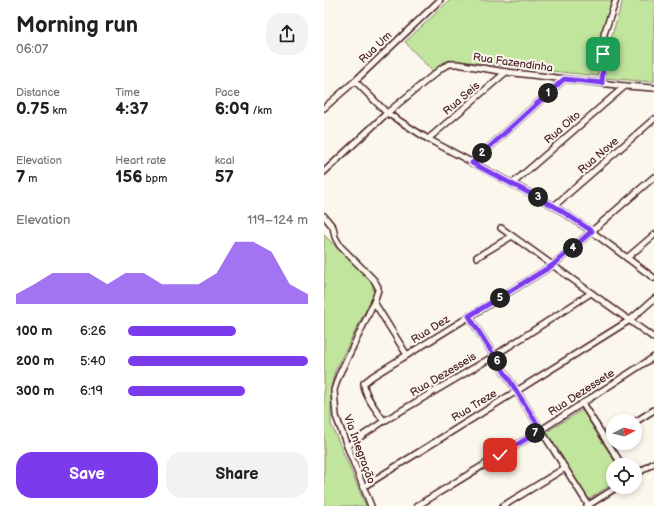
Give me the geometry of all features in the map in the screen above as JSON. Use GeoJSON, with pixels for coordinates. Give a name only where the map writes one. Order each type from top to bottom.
{"type":"FeatureCollection","features":[{"type":"Feature","properties":{"kind":"street","name":"Rua Um"},"geometry":{"type":"LineString","coordinates":[[324,108],[355,81],[440,0]]}},
{"type":"Feature","properties":{"kind":"street"},"geometry":{"type":"LineString","coordinates":[[602,83],[604,34],[616,0]]}},
{"type":"Feature","properties":{"kind":"street","name":"Rua Fazendinha"},"geometry":{"type":"LineString","coordinates":[[324,172],[387,113],[443,67],[450,64],[564,79],[654,88]]}},
{"type":"Feature","properties":{"kind":"street","name":"Rua Seis"},"geometry":{"type":"LineString","coordinates":[[428,140],[506,72]]}},
{"type":"Feature","properties":{"kind":"street"},"geometry":{"type":"LineString","coordinates":[[472,163],[564,79]]}},
{"type":"Feature","properties":{"kind":"street"},"geometry":{"type":"LineString","coordinates":[[355,81],[387,113],[428,140],[554,206],[592,231],[654,278]]}},
{"type":"Feature","properties":{"kind":"street","name":"Rua Oito"},"geometry":{"type":"LineString","coordinates":[[512,184],[625,86]]}},
{"type":"Feature","properties":{"kind":"street","name":"Rua Nove"},"geometry":{"type":"LineString","coordinates":[[554,206],[654,119]]}},
{"type":"Feature","properties":{"kind":"street","name":"Rua Dez"},"geometry":{"type":"LineString","coordinates":[[384,421],[366,393],[364,383],[469,316],[553,265],[654,177]]}},
{"type":"Feature","properties":{"kind":"street","name":"Via Integração"},"geometry":{"type":"LineString","coordinates":[[324,216],[333,227],[335,237],[340,246],[374,280],[378,287],[374,302],[339,375],[334,390],[336,416],[371,506]]}},
{"type":"Feature","properties":{"kind":"street"},"geometry":{"type":"LineString","coordinates":[[501,228],[654,338]]}},
{"type":"Feature","properties":{"kind":"street"},"geometry":{"type":"LineString","coordinates":[[627,258],[654,235]]}},
{"type":"Feature","properties":{"kind":"street"},"geometry":{"type":"LineString","coordinates":[[477,257],[512,236]]}},
{"type":"Feature","properties":{"kind":"street","name":"Rua Dezesseis"},"geometry":{"type":"LineString","coordinates":[[347,446],[384,421],[494,356],[591,292]]}},
{"type":"Feature","properties":{"kind":"street","name":"Rua Treze"},"geometry":{"type":"LineString","coordinates":[[363,487],[630,320],[654,299]]}},
{"type":"Feature","properties":{"kind":"street"},"geometry":{"type":"LineString","coordinates":[[374,302],[407,355]]}},
{"type":"Feature","properties":{"kind":"street"},"geometry":{"type":"LineString","coordinates":[[469,316],[588,506],[606,494]]}},
{"type":"Feature","properties":{"kind":"street","name":"Rua Dezessete"},"geometry":{"type":"LineString","coordinates":[[417,506],[541,430],[654,356]]}},
{"type":"Feature","properties":{"kind":"street"},"geometry":{"type":"LineString","coordinates":[[582,403],[606,440]]}},
{"type":"Feature","properties":{"kind":"street"},"geometry":{"type":"LineString","coordinates":[[642,418],[654,410]]}},
{"type":"Feature","properties":{"kind":"street"},"geometry":{"type":"LineString","coordinates":[[642,471],[654,463]]}},
{"type":"Feature","properties":{"kind":"street"},"geometry":{"type":"LineString","coordinates":[[503,506],[565,468]]}},
{"type":"Feature","properties":{"kind":"green space"},"geometry":{"type":"Polygon","coordinates":[[[450,0],[612,0],[607,19],[598,76],[449,60],[433,72],[405,42],[450,0]]]}},
{"type":"Feature","properties":{"kind":"green space"},"geometry":{"type":"Polygon","coordinates":[[[623,0],[654,0],[654,82],[604,78],[611,38],[623,0]]]}},
{"type":"Feature","properties":{"kind":"green space"},"geometry":{"type":"Polygon","coordinates":[[[324,235],[372,282],[374,294],[335,371],[331,388],[331,424],[366,506],[324,506],[324,235]]]}},
{"type":"Feature","properties":{"kind":"green space"},"geometry":{"type":"Polygon","coordinates":[[[582,410],[606,450],[613,458],[606,458],[606,488],[588,500],[545,433],[582,410]]]}},
{"type":"Feature","properties":{"kind":"route"},"geometry":{"type":"LineString","coordinates":[[500,455],[541,430],[469,316],[553,265],[592,231],[554,206],[472,163],[564,79],[602,83],[603,54]]}}]}
